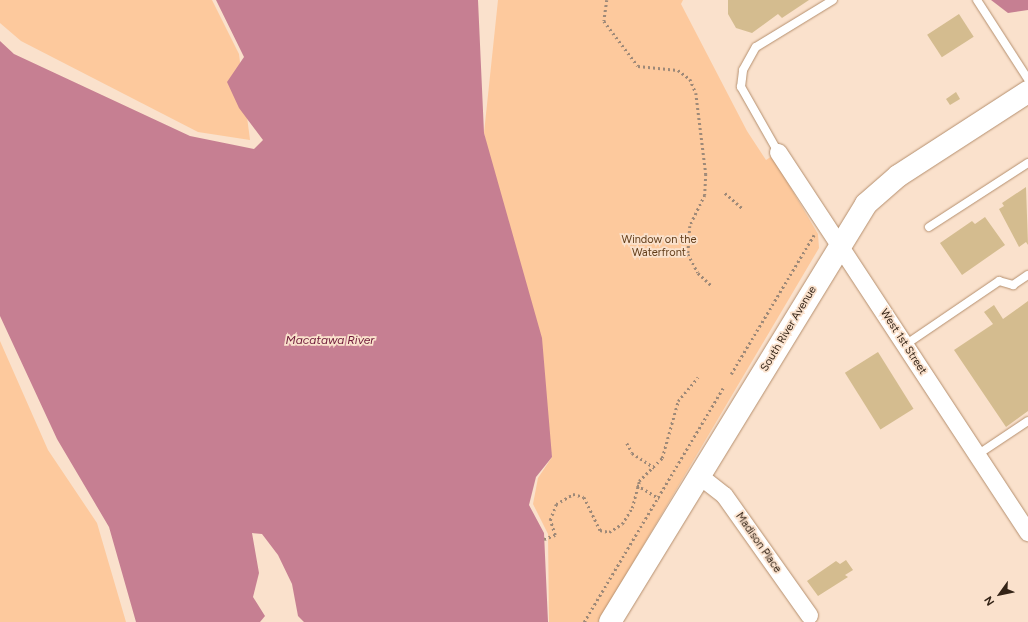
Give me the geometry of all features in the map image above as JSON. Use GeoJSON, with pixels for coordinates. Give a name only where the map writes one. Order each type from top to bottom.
{"type":"FeatureCollection","features":[{"type":"Feature","properties":{"kind":"main road","name":"South River Avenue"},"geometry":{"type":"LineString","coordinates":[[610,622],[700,477],[839,245],[866,204],[898,176],[1028,92]]}},
{"type":"Feature","properties":{"kind":"street","name":"West 1st Street"},"geometry":{"type":"LineString","coordinates":[[778,152],[1028,532]]}},
{"type":"Feature","properties":{"kind":"street","name":"Madison Place"},"geometry":{"type":"LineString","coordinates":[[700,477],[724,496],[810,615]]}},
{"type":"Feature","properties":{"kind":"lane"},"geometry":{"type":"LineString","coordinates":[[778,152],[741,87],[744,70],[756,47],[833,0]]}},
{"type":"Feature","properties":{"kind":"lane"},"geometry":{"type":"LineString","coordinates":[[977,0],[1028,79]]}},
{"type":"Feature","properties":{"kind":"lane"},"geometry":{"type":"LineString","coordinates":[[929,227],[1028,163]]}},
{"type":"Feature","properties":{"kind":"lane"},"geometry":{"type":"LineString","coordinates":[[905,345],[1000,281],[1013,285],[1028,275]]}},
{"type":"Feature","properties":{"kind":"lane"},"geometry":{"type":"LineString","coordinates":[[977,454],[1028,421]]}},
{"type":"Feature","properties":{"kind":"path"},"geometry":{"type":"LineString","coordinates":[[607,0],[604,21],[638,66],[678,70],[690,79],[696,92],[706,174],[705,196],[690,226],[688,254],[698,273],[711,285]]}},
{"type":"Feature","properties":{"kind":"path"},"geometry":{"type":"LineString","coordinates":[[725,193],[742,208]]}},
{"type":"Feature","properties":{"kind":"path"},"geometry":{"type":"LineString","coordinates":[[731,374],[816,233]]}},
{"type":"Feature","properties":{"kind":"path"},"geometry":{"type":"LineString","coordinates":[[544,539],[555,535],[550,520],[556,504],[573,494],[584,497],[600,530],[614,530],[629,517],[636,485],[655,468],[666,444],[672,414],[698,377]]}},
{"type":"Feature","properties":{"kind":"path"},"geometry":{"type":"LineString","coordinates":[[584,622],[723,388]]}},
{"type":"Feature","properties":{"kind":"path"},"geometry":{"type":"LineString","coordinates":[[627,443],[635,456],[655,468]]}},
{"type":"Feature","properties":{"kind":"path"},"geometry":{"type":"LineString","coordinates":[[636,485],[659,498]]}},
{"type":"Feature","properties":{"kind":"green space"},"geometry":{"type":"Polygon","coordinates":[[[0,0],[212,0],[239,54],[250,140],[198,132],[21,41],[0,23],[0,0]]]}},
{"type":"Feature","properties":{"kind":"green space","name":"Window on the Waterfront"},"geometry":{"type":"Polygon","coordinates":[[[498,0],[683,0],[681,4],[747,131],[766,160],[772,156],[818,234],[819,248],[598,622],[549,622],[548,534],[533,504],[538,478],[552,457],[484,133],[498,0]]]}},
{"type":"Feature","properties":{"kind":"green space"},"geometry":{"type":"Polygon","coordinates":[[[0,341],[48,450],[97,523],[126,622],[0,622],[0,341]]]}},
{"type":"Feature","properties":{"kind":"water","name":"Macatawa River"},"geometry":{"type":"Polygon","coordinates":[[[216,0],[478,0],[484,133],[542,338],[552,457],[536,477],[529,505],[544,533],[548,622],[304,622],[298,616],[292,584],[278,555],[262,534],[252,533],[259,573],[253,597],[265,616],[260,622],[136,622],[109,527],[57,439],[0,316],[0,41],[14,54],[190,136],[254,149],[263,140],[239,108],[227,82],[244,57],[216,0]]]}},
{"type":"Feature","properties":{"kind":"water"},"geometry":{"type":"Polygon","coordinates":[[[991,0],[1028,0],[1028,10],[1008,13],[991,0]]]}},
{"type":"Feature","properties":{"kind":"building"},"geometry":{"type":"Polygon","coordinates":[[[728,0],[809,0],[782,18],[778,14],[752,33],[736,28],[728,14],[728,0]]]}},
{"type":"Feature","properties":{"kind":"building"},"geometry":{"type":"Polygon","coordinates":[[[959,14],[974,37],[942,57],[927,35],[959,14]]]}},
{"type":"Feature","properties":{"kind":"building"},"geometry":{"type":"Polygon","coordinates":[[[956,92],[960,99],[950,105],[946,99],[956,92]]]}},
{"type":"Feature","properties":{"kind":"building"},"geometry":{"type":"Polygon","coordinates":[[[1026,187],[1028,245],[1026,242],[1019,247],[999,209],[1004,206],[1002,203],[1026,187]]]}},
{"type":"Feature","properties":{"kind":"building"},"geometry":{"type":"Polygon","coordinates":[[[985,217],[1005,245],[962,275],[940,243],[972,221],[975,224],[985,217]]]}},
{"type":"Feature","properties":{"kind":"building"},"geometry":{"type":"Polygon","coordinates":[[[1028,301],[1028,411],[1006,427],[954,350],[993,324],[984,312],[994,305],[1003,319],[1028,301]]]}},
{"type":"Feature","properties":{"kind":"building"},"geometry":{"type":"Polygon","coordinates":[[[878,352],[914,409],[880,429],[845,373],[878,352]]]}},
{"type":"Feature","properties":{"kind":"building"},"geometry":{"type":"Polygon","coordinates":[[[846,560],[853,570],[845,575],[848,577],[818,596],[807,581],[836,561],[840,564],[846,560]]]}}]}
